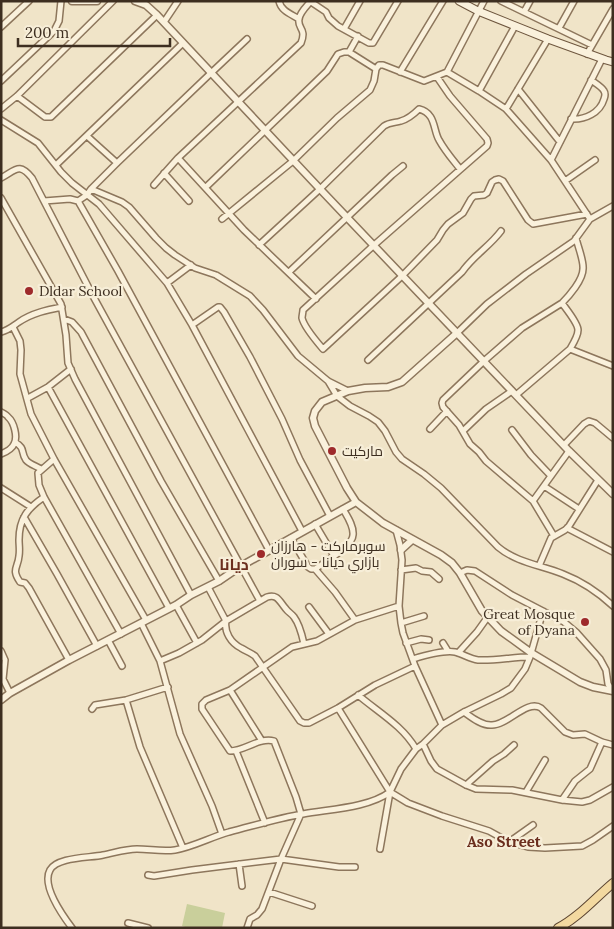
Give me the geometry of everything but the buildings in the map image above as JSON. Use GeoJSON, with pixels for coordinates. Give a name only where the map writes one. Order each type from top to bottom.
{"type":"FeatureCollection","features":[{"type":"Feature","properties":{"kind":"main road"},"geometry":{"type":"LineString","coordinates":[[459,1],[515,26],[613,62]]}},
{"type":"Feature","properties":{"kind":"main road"},"geometry":{"type":"LineString","coordinates":[[558,928],[582,911],[613,882]]}},
{"type":"Feature","properties":{"kind":"street"},"geometry":{"type":"LineString","coordinates":[[1,27],[29,1]]}},
{"type":"Feature","properties":{"kind":"street"},"geometry":{"type":"LineString","coordinates":[[1,81],[54,31],[59,22],[60,1]]}},
{"type":"Feature","properties":{"kind":"street"},"geometry":{"type":"LineString","coordinates":[[72,1],[97,1]]}},
{"type":"Feature","properties":{"kind":"street"},"geometry":{"type":"LineString","coordinates":[[1,109],[17,96],[113,1]]}},
{"type":"Feature","properties":{"kind":"street"},"geometry":{"type":"LineString","coordinates":[[135,1],[146,6],[164,22],[373,246],[569,451],[613,494]]}},
{"type":"Feature","properties":{"kind":"street"},"geometry":{"type":"LineString","coordinates":[[164,22],[178,1]]}},
{"type":"Feature","properties":{"kind":"street"},"geometry":{"type":"LineString","coordinates":[[279,1],[283,9],[299,19]]}},
{"type":"Feature","properties":{"kind":"street"},"geometry":{"type":"LineString","coordinates":[[344,29],[360,1]]}},
{"type":"Feature","properties":{"kind":"street"},"geometry":{"type":"LineString","coordinates":[[154,185],[178,158],[237,101],[301,43],[304,32],[299,25],[299,19],[311,2],[326,12],[329,18],[338,26],[369,43],[373,43],[398,1]]}},
{"type":"Feature","properties":{"kind":"street"},"geometry":{"type":"LineString","coordinates":[[400,72],[443,1]]}},
{"type":"Feature","properties":{"kind":"street"},"geometry":{"type":"LineString","coordinates":[[376,68],[383,65],[424,81],[447,72],[484,1]]}},
{"type":"Feature","properties":{"kind":"street"},"geometry":{"type":"LineString","coordinates":[[501,1],[592,45]]}},
{"type":"Feature","properties":{"kind":"street"},"geometry":{"type":"LineString","coordinates":[[524,12],[530,1]]}},
{"type":"Feature","properties":{"kind":"street"},"geometry":{"type":"LineString","coordinates":[[559,28],[574,1]]}},
{"type":"Feature","properties":{"kind":"street"},"geometry":{"type":"LineString","coordinates":[[588,54],[613,9]]}},
{"type":"Feature","properties":{"kind":"street"},"geometry":{"type":"LineString","coordinates":[[17,96],[45,117],[51,117],[157,15]]}},
{"type":"Feature","properties":{"kind":"street"},"geometry":{"type":"LineString","coordinates":[[479,91],[515,26]]}},
{"type":"Feature","properties":{"kind":"street"},"geometry":{"type":"LineString","coordinates":[[349,52],[358,36]]}},
{"type":"Feature","properties":{"kind":"street"},"geometry":{"type":"LineString","coordinates":[[44,201],[78,200],[87,195],[117,163],[247,39]]}},
{"type":"Feature","properties":{"kind":"street"},"geometry":{"type":"LineString","coordinates":[[506,109],[548,39]]}},
{"type":"Feature","properties":{"kind":"street"},"geometry":{"type":"LineString","coordinates":[[56,165],[183,43]]}},
{"type":"Feature","properties":{"kind":"street"},"geometry":{"type":"LineString","coordinates":[[206,187],[327,71],[338,54],[349,52],[376,68]]}},
{"type":"Feature","properties":{"kind":"street"},"geometry":{"type":"LineString","coordinates":[[551,160],[602,59]]}},
{"type":"Feature","properties":{"kind":"street"},"geometry":{"type":"LineString","coordinates":[[222,219],[293,161],[337,118],[370,90],[376,68]]}},
{"type":"Feature","properties":{"kind":"street"},"geometry":{"type":"LineString","coordinates":[[447,72],[506,109],[551,160],[588,216]]}},
{"type":"Feature","properties":{"kind":"street"},"geometry":{"type":"LineString","coordinates":[[437,77],[450,96],[479,129],[488,142],[487,146],[373,246],[304,310],[302,318],[314,339],[323,349],[402,276],[437,240],[448,224],[463,214],[474,196],[487,193],[494,180],[503,181],[528,220],[533,224],[588,216],[613,206]]}},
{"type":"Feature","properties":{"kind":"street"},"geometry":{"type":"LineString","coordinates":[[571,119],[579,120],[596,112],[603,102],[604,91],[591,80]]}},
{"type":"Feature","properties":{"kind":"street"},"geometry":{"type":"LineString","coordinates":[[518,89],[560,142]]}},
{"type":"Feature","properties":{"kind":"street"},"geometry":{"type":"LineString","coordinates":[[259,245],[320,190],[384,126],[389,123],[402,121],[419,109],[426,112],[435,124],[437,137],[460,169]]}},
{"type":"Feature","properties":{"kind":"street"},"geometry":{"type":"LineString","coordinates":[[1,120],[38,142],[61,172],[99,204],[167,283],[192,325],[302,531]]}},
{"type":"Feature","properties":{"kind":"street"},"geometry":{"type":"LineString","coordinates":[[86,136],[117,163]]}},
{"type":"Feature","properties":{"kind":"street"},"geometry":{"type":"LineString","coordinates":[[178,158],[259,245],[316,299]]}},
{"type":"Feature","properties":{"kind":"street"},"geometry":{"type":"LineString","coordinates":[[565,182],[595,160]]}},
{"type":"Feature","properties":{"kind":"street"},"geometry":{"type":"LineString","coordinates":[[289,272],[403,166]]}},
{"type":"Feature","properties":{"kind":"street"},"geometry":{"type":"LineString","coordinates":[[1,178],[18,168],[22,168],[32,178],[98,304],[260,601]]}},
{"type":"Feature","properties":{"kind":"street"},"geometry":{"type":"LineString","coordinates":[[164,173],[190,201]]}},
{"type":"Feature","properties":{"kind":"street"},"geometry":{"type":"LineString","coordinates":[[91,189],[122,202],[129,207],[166,248],[191,265],[216,275],[250,296],[257,302],[298,356],[328,381],[348,391]]}},
{"type":"Feature","properties":{"kind":"street"},"geometry":{"type":"LineString","coordinates":[[1,198],[61,304],[68,362],[71,369],[191,595]]}},
{"type":"Feature","properties":{"kind":"street"},"geometry":{"type":"LineString","coordinates":[[78,200],[269,550]]}},
{"type":"Feature","properties":{"kind":"street"},"geometry":{"type":"LineString","coordinates":[[588,216],[574,241],[487,304],[402,382],[388,387],[348,391],[322,402],[316,408],[314,422],[346,488],[356,502],[376,518],[452,563],[487,618],[530,655],[593,688],[613,690]]}},
{"type":"Feature","properties":{"kind":"street"},"geometry":{"type":"LineString","coordinates":[[368,360],[494,241],[501,231]]}},
{"type":"Feature","properties":{"kind":"street"},"geometry":{"type":"LineString","coordinates":[[554,536],[533,500],[489,464],[470,444],[442,405],[443,400],[484,361],[522,328],[562,303],[572,291],[584,268],[576,238]]}},
{"type":"Feature","properties":{"kind":"street"},"geometry":{"type":"LineString","coordinates":[[167,283],[191,265]]}},
{"type":"Feature","properties":{"kind":"street"},"geometry":{"type":"LineString","coordinates":[[462,431],[486,409],[514,393],[570,349],[578,334],[578,329],[562,303]]}},
{"type":"Feature","properties":{"kind":"street"},"geometry":{"type":"LineString","coordinates":[[192,325],[218,306],[224,312],[282,418],[300,460],[330,516]]}},
{"type":"Feature","properties":{"kind":"street"},"geometry":{"type":"LineString","coordinates":[[1,332],[41,311],[62,307]]}},
{"type":"Feature","properties":{"kind":"street"},"geometry":{"type":"LineString","coordinates":[[64,319],[72,322],[81,332],[219,581]]}},
{"type":"Feature","properties":{"kind":"street"},"geometry":{"type":"LineString","coordinates":[[13,327],[22,350],[20,374],[31,414],[144,621],[160,661],[180,734],[212,806],[222,834]]}},
{"type":"Feature","properties":{"kind":"street"},"geometry":{"type":"LineString","coordinates":[[570,349],[613,366]]}},
{"type":"Feature","properties":{"kind":"street"},"geometry":{"type":"LineString","coordinates":[[28,398],[48,387],[71,369]]}},
{"type":"Feature","properties":{"kind":"street"},"geometry":{"type":"LineString","coordinates":[[328,381],[337,396],[378,422],[386,431],[396,452],[402,459],[440,488],[498,548],[513,558],[571,577],[583,583],[613,605]]}},
{"type":"Feature","properties":{"kind":"street"},"geometry":{"type":"LineString","coordinates":[[48,387],[172,607],[196,642]]}},
{"type":"Feature","properties":{"kind":"street"},"geometry":{"type":"LineString","coordinates":[[430,430],[447,411]]}},
{"type":"Feature","properties":{"kind":"street"},"geometry":{"type":"LineString","coordinates":[[1,412],[8,416],[11,421],[16,438],[14,445],[1,454]]}},
{"type":"Feature","properties":{"kind":"street"},"geometry":{"type":"LineString","coordinates":[[564,445],[584,424],[590,421],[613,438]]}},
{"type":"Feature","properties":{"kind":"street"},"geometry":{"type":"LineString","coordinates":[[512,430],[531,455],[551,476]]}},
{"type":"Feature","properties":{"kind":"street"},"geometry":{"type":"LineString","coordinates":[[15,442],[23,449],[29,463],[41,469]]}},
{"type":"Feature","properties":{"kind":"street"},"geometry":{"type":"LineString","coordinates":[[533,500],[569,451]]}},
{"type":"Feature","properties":{"kind":"street"},"geometry":{"type":"LineString","coordinates":[[54,459],[38,472],[39,484],[44,497],[121,634]]}},
{"type":"Feature","properties":{"kind":"street"},"geometry":{"type":"LineString","coordinates":[[539,566],[550,540],[567,528],[598,480]]}},
{"type":"Feature","properties":{"kind":"street"},"geometry":{"type":"LineString","coordinates":[[544,486],[579,509]]}},
{"type":"Feature","properties":{"kind":"street"},"geometry":{"type":"LineString","coordinates":[[1,488],[31,507]]}},
{"type":"Feature","properties":{"kind":"street"},"geometry":{"type":"LineString","coordinates":[[44,497],[31,507],[24,517],[19,533],[20,557],[15,573],[20,582],[25,583],[29,588],[69,660]]}},
{"type":"Feature","properties":{"kind":"street"},"geometry":{"type":"LineString","coordinates":[[1,700],[69,660],[219,581],[241,566],[356,502]]}},
{"type":"Feature","properties":{"kind":"street"},"geometry":{"type":"LineString","coordinates":[[291,538],[308,567],[311,569],[315,568],[334,556],[353,539],[354,534],[343,509]]}},
{"type":"Feature","properties":{"kind":"street"},"geometry":{"type":"LineString","coordinates":[[24,517],[97,646]]}},
{"type":"Feature","properties":{"kind":"street"},"geometry":{"type":"LineString","coordinates":[[315,524],[334,556]]}},
{"type":"Feature","properties":{"kind":"street"},"geometry":{"type":"LineString","coordinates":[[567,528],[613,552]]}},
{"type":"Feature","properties":{"kind":"street"},"geometry":{"type":"LineString","coordinates":[[396,530],[401,550],[399,606],[401,623],[415,666],[442,725]]}},
{"type":"Feature","properties":{"kind":"street"},"geometry":{"type":"LineString","coordinates":[[401,550],[412,540]]}},
{"type":"Feature","properties":{"kind":"street"},"geometry":{"type":"LineString","coordinates":[[315,568],[355,620]]}},
{"type":"Feature","properties":{"kind":"street"},"geometry":{"type":"LineString","coordinates":[[401,570],[416,568],[422,572],[431,572],[439,580]]}},
{"type":"Feature","properties":{"kind":"street"},"geometry":{"type":"LineString","coordinates":[[460,573],[467,570],[475,571],[512,594],[564,622],[600,659],[606,670],[608,684],[613,690]]}},
{"type":"Feature","properties":{"kind":"street"},"geometry":{"type":"LineString","coordinates":[[208,587],[226,621],[225,626],[228,636],[239,648],[255,656],[300,721],[304,723],[309,723],[415,666]]}},
{"type":"Feature","properties":{"kind":"street"},"geometry":{"type":"LineString","coordinates":[[160,661],[202,640],[226,621],[272,596],[276,597],[294,617],[302,634],[304,644]]}},
{"type":"Feature","properties":{"kind":"street"},"geometry":{"type":"LineString","coordinates":[[247,928],[250,919],[262,909],[301,814],[274,741],[262,741],[232,752],[201,706],[206,700],[230,690],[292,647],[316,641],[355,620],[399,606]]}},
{"type":"Feature","properties":{"kind":"street"},"geometry":{"type":"LineString","coordinates":[[309,607],[329,634]]}},
{"type":"Feature","properties":{"kind":"street"},"geometry":{"type":"LineString","coordinates":[[380,849],[390,792],[400,769],[416,749],[442,725],[511,688],[525,669],[543,611]]}},
{"type":"Feature","properties":{"kind":"street"},"geometry":{"type":"LineString","coordinates":[[401,623],[424,616]]}},
{"type":"Feature","properties":{"kind":"street"},"geometry":{"type":"LineString","coordinates":[[458,653],[487,618]]}},
{"type":"Feature","properties":{"kind":"street"},"geometry":{"type":"LineString","coordinates":[[406,643],[421,639],[429,640]]}},
{"type":"Feature","properties":{"kind":"street"},"geometry":{"type":"LineString","coordinates":[[108,640],[122,666]]}},
{"type":"Feature","properties":{"kind":"street"},"geometry":{"type":"LineString","coordinates":[[443,642],[448,651]]}},
{"type":"Feature","properties":{"kind":"street"},"geometry":{"type":"LineString","coordinates":[[1,651],[5,660],[2,679],[10,693]]}},
{"type":"Feature","properties":{"kind":"street"},"geometry":{"type":"LineString","coordinates":[[413,659],[427,654],[448,651],[477,660],[530,655]]}},
{"type":"Feature","properties":{"kind":"street"},"geometry":{"type":"LineString","coordinates":[[92,709],[95,705],[126,700],[168,687]]}},
{"type":"Feature","properties":{"kind":"street"},"geometry":{"type":"LineString","coordinates":[[230,690],[262,741]]}},
{"type":"Feature","properties":{"kind":"street"},"geometry":{"type":"LineString","coordinates":[[358,695],[401,729],[416,749]]}},
{"type":"Feature","properties":{"kind":"street"},"geometry":{"type":"LineString","coordinates":[[126,700],[140,747],[183,848]]}},
{"type":"Feature","properties":{"kind":"street"},"geometry":{"type":"LineString","coordinates":[[464,712],[484,724],[494,725],[527,707],[537,706],[564,732],[573,735],[585,734],[613,745]]}},
{"type":"Feature","properties":{"kind":"street"},"geometry":{"type":"LineString","coordinates":[[338,708],[390,792],[408,803],[489,831],[509,842],[545,848],[582,846],[613,826]]}},
{"type":"Feature","properties":{"kind":"street"},"geometry":{"type":"LineString","coordinates":[[562,800],[575,781],[590,769],[602,742]]}},
{"type":"Feature","properties":{"kind":"street"},"geometry":{"type":"LineString","coordinates":[[423,744],[437,769],[476,789],[526,792],[562,800],[582,802],[590,800],[613,787]]}},
{"type":"Feature","properties":{"kind":"street"},"geometry":{"type":"LineString","coordinates":[[466,785],[493,760],[504,754],[514,745]]}},
{"type":"Feature","properties":{"kind":"street"},"geometry":{"type":"LineString","coordinates":[[236,751],[264,823]]}},
{"type":"Feature","properties":{"kind":"street"},"geometry":{"type":"LineString","coordinates":[[526,792],[545,760]]}},
{"type":"Feature","properties":{"kind":"street"},"geometry":{"type":"LineString","coordinates":[[71,927],[49,889],[49,871],[61,861],[102,856],[127,850],[167,851],[183,848],[222,834],[264,823],[376,800],[390,792]]}},
{"type":"Feature","properties":{"kind":"street"},"geometry":{"type":"LineString","coordinates":[[509,842],[533,825]]}},
{"type":"Feature","properties":{"kind":"street"},"geometry":{"type":"LineString","coordinates":[[148,875],[154,876],[281,859],[355,867]]}},
{"type":"Feature","properties":{"kind":"street"},"geometry":{"type":"LineString","coordinates":[[239,864],[242,886]]}},
{"type":"Feature","properties":{"kind":"street"},"geometry":{"type":"LineString","coordinates":[[269,892],[312,906]]}},
{"type":"Feature","properties":{"kind":"street"},"geometry":{"type":"LineString","coordinates":[[128,923],[148,928]]}},
{"type":"Feature","properties":{"kind":"green space"},"geometry":{"type":"Polygon","coordinates":[[[187,904],[225,913],[222,928],[189,928],[182,926],[187,904]]]}},
{"type":"Feature","properties":{"kind":"place","name":"Dldar School"},"geometry":{"type":"Point","coordinates":[29,291]}},
{"type":"Feature","properties":{"kind":"place","name":"ماركيت"},"geometry":{"type":"Point","coordinates":[332,451]}},
{"type":"Feature","properties":{"kind":"place","name":"سوبرماركت - هارزان بازاري ديانا - سوران"},"geometry":{"type":"Point","coordinates":[261,554]}},
{"type":"Feature","properties":{"kind":"place","name":"Great Mosque of Dyana"},"geometry":{"type":"Point","coordinates":[585,622]}},
{"type":"Feature","properties":{"kind":"district","name":"دیانا"},"geometry":{"type":"Point","coordinates":[234,564]}},
{"type":"Feature","properties":{"kind":"district","name":"Aso Street"},"geometry":{"type":"Point","coordinates":[504,842]}}]}
